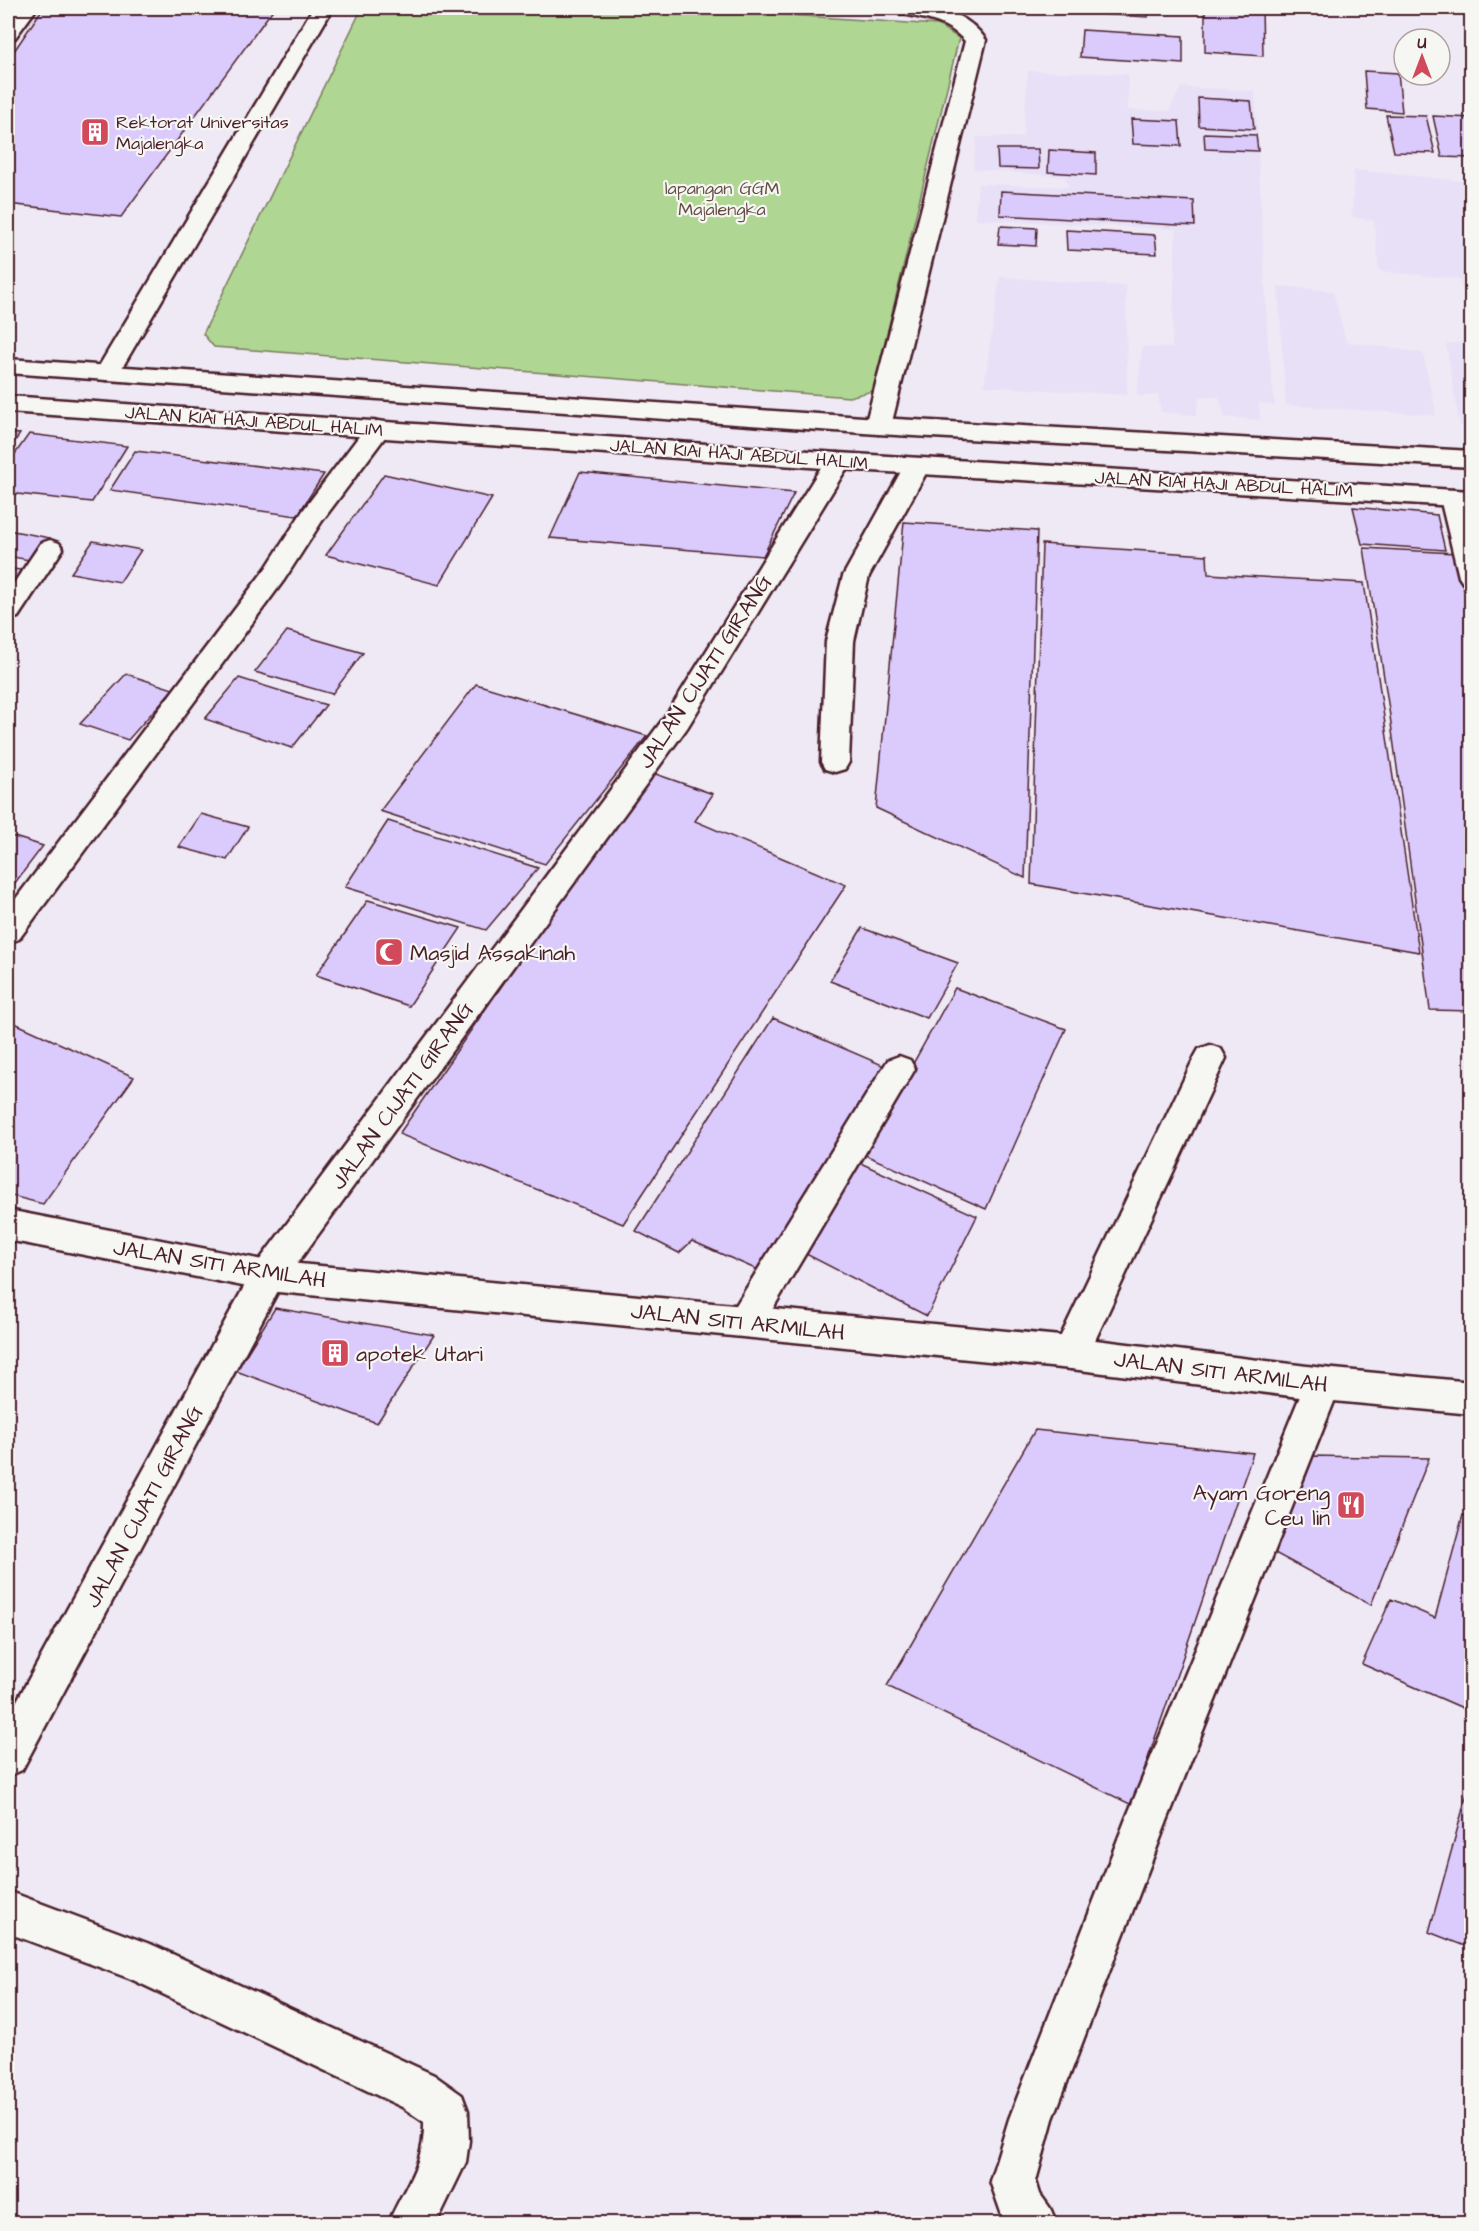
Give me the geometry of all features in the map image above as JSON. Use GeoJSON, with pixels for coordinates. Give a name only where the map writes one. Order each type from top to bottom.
{"type":"FeatureCollection","features":[{"type":"Feature","properties":{"kind":"main road"},"geometry":{"type":"LineString","coordinates":[[8,34],[27,8]]}},
{"type":"Feature","properties":{"kind":"main road"},"geometry":{"type":"LineString","coordinates":[[107,373],[323,8]]}},
{"type":"Feature","properties":{"kind":"main road"},"geometry":{"type":"LineString","coordinates":[[878,426],[976,40],[964,26],[932,10],[902,8]]}},
{"type":"Feature","properties":{"kind":"main road","name":"JALAN KIAI HAJI ABDUL HALIM"},"geometry":{"type":"LineString","coordinates":[[8,366],[878,426],[1472,459]]}},
{"type":"Feature","properties":{"kind":"main road","name":"JALAN KIAI HAJI ABDUL HALIM"},"geometry":{"type":"LineString","coordinates":[[8,404],[838,461],[1462,499]]}},
{"type":"Feature","properties":{"kind":"main road"},"geometry":{"type":"LineString","coordinates":[[8,931],[275,574],[313,515],[378,429]]}},
{"type":"Feature","properties":{"kind":"main road","name":"JALAN CIJATI GIRANG"},"geometry":{"type":"LineString","coordinates":[[8,1756],[268,1276],[677,721],[838,461]]}},
{"type":"Feature","properties":{"kind":"main road"},"geometry":{"type":"LineString","coordinates":[[835,762],[840,641],[856,576],[917,466]]}},
{"type":"Feature","properties":{"kind":"main road"},"geometry":{"type":"LineString","coordinates":[[1462,499],[1472,576]]}},
{"type":"Feature","properties":{"kind":"main road"},"geometry":{"type":"LineString","coordinates":[[8,611],[50,549]]}},
{"type":"Feature","properties":{"kind":"main road"},"geometry":{"type":"LineString","coordinates":[[1071,1353],[1210,1058]]}},
{"type":"Feature","properties":{"kind":"main road"},"geometry":{"type":"LineString","coordinates":[[746,1321],[899,1069]]}},
{"type":"Feature","properties":{"kind":"main road","name":"JALAN SITI ARMILAH"},"geometry":{"type":"LineString","coordinates":[[8,1225],[268,1276],[1071,1353],[1323,1384],[1472,1398]]}},
{"type":"Feature","properties":{"kind":"main road"},"geometry":{"type":"LineString","coordinates":[[1034,2223],[1021,2207],[1013,2181],[1031,2119],[1146,1821],[1323,1384]]}},
{"type":"Feature","properties":{"kind":"main road"},"geometry":{"type":"LineString","coordinates":[[8,1912],[140,1960],[418,2091],[446,2111],[447,2141],[443,2162],[411,2223]]}},
{"type":"Feature","properties":{"kind":"shaded area"},"geometry":{"type":"Polygon","coordinates":[[[1028,71],[1128,74],[1128,110],[1169,111],[1181,87],[1255,91],[1268,346],[1275,406],[1259,402],[1260,420],[1225,417],[1219,397],[1200,396],[1196,415],[1161,412],[1158,395],[1137,396],[1142,347],[1172,348],[1176,229],[975,219],[978,184],[1068,187],[1066,177],[973,169],[977,137],[1023,137],[1028,71]]]}},
{"type":"Feature","properties":{"kind":"shaded area"},"geometry":{"type":"Polygon","coordinates":[[[1354,170],[1471,182],[1471,427],[1460,426],[1446,344],[1470,342],[1460,279],[1379,271],[1374,221],[1352,217],[1354,170]]]}},
{"type":"Feature","properties":{"kind":"shaded area"},"geometry":{"type":"Polygon","coordinates":[[[1000,277],[1126,286],[1127,395],[984,386],[1000,277]]]}},
{"type":"Feature","properties":{"kind":"shaded area"},"geometry":{"type":"Polygon","coordinates":[[[1278,286],[1333,291],[1346,342],[1423,353],[1436,415],[1286,405],[1278,286]]]}},
{"type":"Feature","properties":{"kind":"green space","name":"lapangan GGM Majalengka"},"geometry":{"type":"Polygon","coordinates":[[[362,8],[683,8],[938,25],[959,38],[873,391],[849,397],[214,347],[203,334],[362,8]]]}},
{"type":"Feature","properties":{"kind":"building","name":"Rektorat Universitas Majalengka"},"geometry":{"type":"Polygon","coordinates":[[[43,8],[274,8],[121,217],[8,204],[8,60],[43,8]]]}},
{"type":"Feature","properties":{"kind":"building"},"geometry":{"type":"Polygon","coordinates":[[[1097,8],[1149,8],[1148,17],[1097,14],[1097,8]]]}},
{"type":"Feature","properties":{"kind":"building"},"geometry":{"type":"Polygon","coordinates":[[[1205,8],[1262,8],[1263,56],[1205,52],[1205,8]]]}},
{"type":"Feature","properties":{"kind":"building"},"geometry":{"type":"Polygon","coordinates":[[[1082,30],[1183,36],[1183,64],[1080,57],[1082,30]]]}},
{"type":"Feature","properties":{"kind":"building"},"geometry":{"type":"Polygon","coordinates":[[[1364,71],[1392,73],[1392,87],[1399,87],[1402,112],[1367,109],[1364,71]]]}},
{"type":"Feature","properties":{"kind":"building"},"geometry":{"type":"Polygon","coordinates":[[[1198,98],[1251,101],[1254,129],[1199,126],[1198,98]]]}},
{"type":"Feature","properties":{"kind":"building"},"geometry":{"type":"Polygon","coordinates":[[[1386,115],[1426,116],[1435,153],[1394,152],[1386,115]]]}},
{"type":"Feature","properties":{"kind":"building"},"geometry":{"type":"Polygon","coordinates":[[[1433,116],[1472,118],[1472,158],[1442,157],[1433,116]]]}},
{"type":"Feature","properties":{"kind":"building"},"geometry":{"type":"Polygon","coordinates":[[[1131,119],[1179,121],[1181,146],[1133,144],[1131,119]]]}},
{"type":"Feature","properties":{"kind":"building"},"geometry":{"type":"Polygon","coordinates":[[[1204,133],[1256,135],[1258,151],[1205,149],[1204,133]]]}},
{"type":"Feature","properties":{"kind":"building"},"geometry":{"type":"Polygon","coordinates":[[[997,149],[1038,149],[1039,169],[998,168],[997,149]]]}},
{"type":"Feature","properties":{"kind":"building"},"geometry":{"type":"Polygon","coordinates":[[[1049,150],[1096,153],[1096,175],[1048,172],[1049,150]]]}},
{"type":"Feature","properties":{"kind":"building"},"geometry":{"type":"Polygon","coordinates":[[[1001,191],[1194,201],[1195,226],[1000,215],[1001,191]]]}},
{"type":"Feature","properties":{"kind":"building"},"geometry":{"type":"Polygon","coordinates":[[[1000,226],[1037,228],[1036,246],[998,244],[1000,226]]]}},
{"type":"Feature","properties":{"kind":"building"},"geometry":{"type":"Polygon","coordinates":[[[1066,230],[1155,235],[1157,254],[1067,250],[1066,230]]]}},
{"type":"Feature","properties":{"kind":"building"},"geometry":{"type":"Polygon","coordinates":[[[8,433],[20,434],[8,451],[8,433]]]}},
{"type":"Feature","properties":{"kind":"building"},"geometry":{"type":"Polygon","coordinates":[[[29,434],[127,446],[92,502],[8,493],[8,464],[29,434]]]}},
{"type":"Feature","properties":{"kind":"building"},"geometry":{"type":"Polygon","coordinates":[[[135,451],[324,474],[297,516],[110,490],[135,451]]]}},
{"type":"Feature","properties":{"kind":"building"},"geometry":{"type":"Polygon","coordinates":[[[580,472],[794,493],[763,556],[550,538],[580,472]]]}},
{"type":"Feature","properties":{"kind":"building"},"geometry":{"type":"Polygon","coordinates":[[[384,474],[492,498],[439,585],[326,555],[384,474]]]}},
{"type":"Feature","properties":{"kind":"building"},"geometry":{"type":"Polygon","coordinates":[[[1353,507],[1437,515],[1445,550],[1362,544],[1353,507]]]}},
{"type":"Feature","properties":{"kind":"building"},"geometry":{"type":"Polygon","coordinates":[[[904,522],[1037,531],[1025,878],[876,808],[904,522]]]}},
{"type":"Feature","properties":{"kind":"building"},"geometry":{"type":"Polygon","coordinates":[[[8,530],[50,538],[34,561],[8,556],[8,530]]]}},
{"type":"Feature","properties":{"kind":"building"},"geometry":{"type":"Polygon","coordinates":[[[93,541],[141,550],[120,582],[71,573],[93,541]]]}},
{"type":"Feature","properties":{"kind":"building"},"geometry":{"type":"Polygon","coordinates":[[[1042,544],[1207,555],[1208,574],[1364,583],[1419,952],[1031,884],[1042,544]]]}},
{"type":"Feature","properties":{"kind":"building"},"geometry":{"type":"Polygon","coordinates":[[[1364,548],[1455,553],[1472,620],[1472,1011],[1430,1010],[1390,716],[1364,548]]]}},
{"type":"Feature","properties":{"kind":"building"},"geometry":{"type":"Polygon","coordinates":[[[8,568],[26,571],[11,593],[8,592],[8,568]]]}},
{"type":"Feature","properties":{"kind":"building"},"geometry":{"type":"Polygon","coordinates":[[[287,631],[363,653],[332,694],[255,672],[287,631]]]}},
{"type":"Feature","properties":{"kind":"building"},"geometry":{"type":"Polygon","coordinates":[[[126,674],[173,689],[128,740],[80,724],[126,674]]]}},
{"type":"Feature","properties":{"kind":"building"},"geometry":{"type":"Polygon","coordinates":[[[239,678],[326,705],[292,748],[205,719],[239,678]]]}},
{"type":"Feature","properties":{"kind":"building"},"geometry":{"type":"Polygon","coordinates":[[[476,684],[647,736],[545,864],[380,811],[476,684]]]}},
{"type":"Feature","properties":{"kind":"building"},"geometry":{"type":"Polygon","coordinates":[[[650,772],[713,794],[695,821],[846,885],[623,1224],[399,1134],[650,772]]]}},
{"type":"Feature","properties":{"kind":"building"},"geometry":{"type":"Polygon","coordinates":[[[201,814],[248,827],[227,860],[179,847],[201,814]]]}},
{"type":"Feature","properties":{"kind":"building"},"geometry":{"type":"Polygon","coordinates":[[[388,821],[538,868],[486,930],[345,887],[388,821]]]}},
{"type":"Feature","properties":{"kind":"building"},"geometry":{"type":"Polygon","coordinates":[[[8,835],[43,846],[8,892],[8,835]]]}},
{"type":"Feature","properties":{"kind":"building","name":"Masjid Assakinah"},"geometry":{"type":"Polygon","coordinates":[[[368,900],[461,928],[409,1006],[316,975],[368,900]]]}},
{"type":"Feature","properties":{"kind":"building"},"geometry":{"type":"Polygon","coordinates":[[[862,928],[958,963],[927,1018],[830,981],[862,928]]]}},
{"type":"Feature","properties":{"kind":"building"},"geometry":{"type":"Polygon","coordinates":[[[955,988],[1066,1029],[986,1209],[863,1154],[955,988]]]}},
{"type":"Feature","properties":{"kind":"building"},"geometry":{"type":"Polygon","coordinates":[[[773,1018],[894,1070],[769,1275],[692,1241],[679,1253],[636,1231],[773,1018]]]}},
{"type":"Feature","properties":{"kind":"building"},"geometry":{"type":"Polygon","coordinates":[[[8,1020],[134,1077],[43,1204],[8,1195],[8,1020]]]}},
{"type":"Feature","properties":{"kind":"building"},"geometry":{"type":"Polygon","coordinates":[[[856,1161],[977,1216],[927,1316],[802,1252],[856,1161]]]}},
{"type":"Feature","properties":{"kind":"building","name":"apotek Utari"},"geometry":{"type":"Polygon","coordinates":[[[275,1308],[434,1335],[377,1423],[236,1371],[275,1308]]]}},
{"type":"Feature","properties":{"kind":"building"},"geometry":{"type":"Polygon","coordinates":[[[1035,1430],[1253,1453],[1132,1805],[887,1686],[1035,1430]]]}},
{"type":"Feature","properties":{"kind":"building","name":"Ayam Goreng Ceu lin"},"geometry":{"type":"Polygon","coordinates":[[[1311,1456],[1429,1458],[1371,1605],[1273,1552],[1311,1456]]]}},
{"type":"Feature","properties":{"kind":"building"},"geometry":{"type":"Polygon","coordinates":[[[1463,1515],[1472,1517],[1472,1712],[1362,1664],[1391,1599],[1435,1618],[1463,1515]]]}},
{"type":"Feature","properties":{"kind":"building"},"geometry":{"type":"Polygon","coordinates":[[[1472,1776],[1472,1949],[1429,1932],[1472,1776]]]}},
{"type":"Feature","properties":{"kind":"place","name":"Rektorat Universitas Majalengka"},"geometry":{"type":"Point","coordinates":[95,132]}},
{"type":"Feature","properties":{"kind":"place","name":"Masjid Assakinah"},"geometry":{"type":"Point","coordinates":[389,952]}},
{"type":"Feature","properties":{"kind":"place","name":"apotek Utari"},"geometry":{"type":"Point","coordinates":[335,1353]}},
{"type":"Feature","properties":{"kind":"place","name":"Ayam Goreng Ceu lin"},"geometry":{"type":"Point","coordinates":[1351,1505]}}]}
